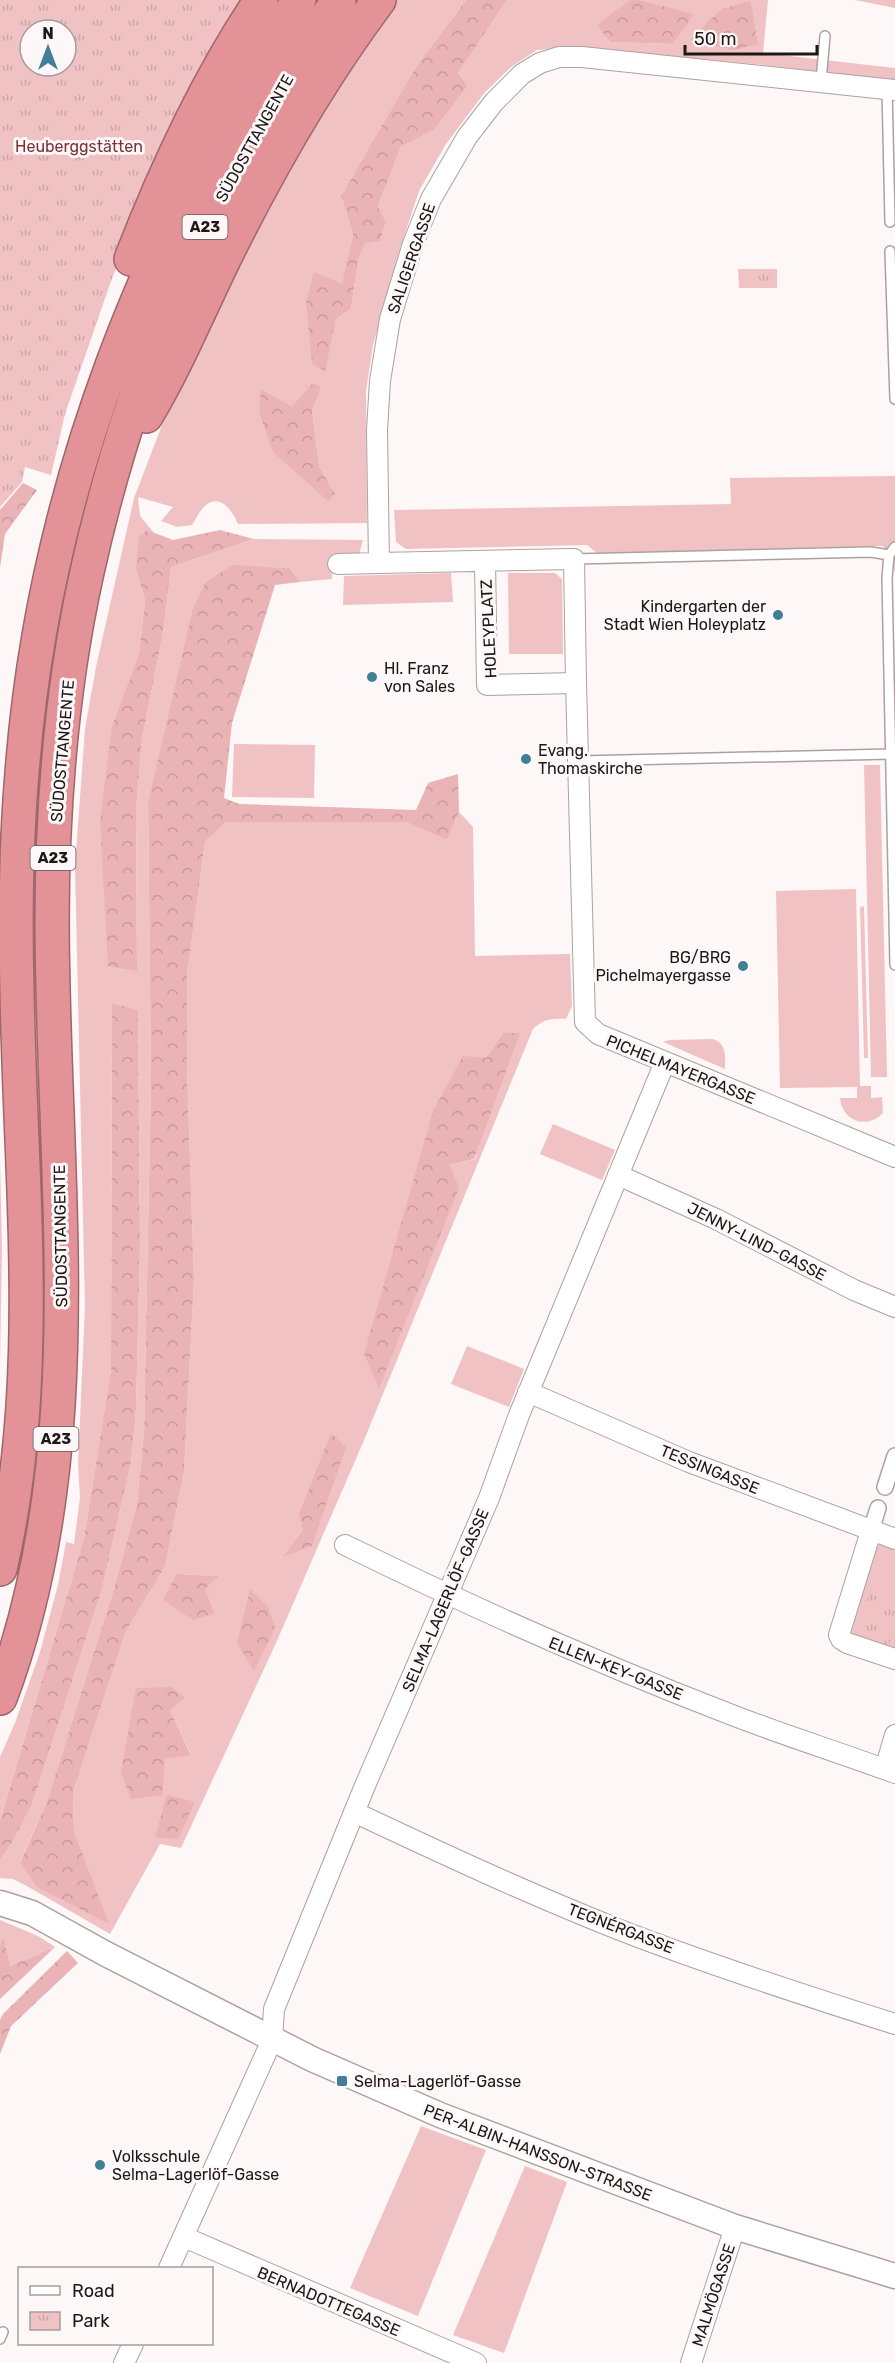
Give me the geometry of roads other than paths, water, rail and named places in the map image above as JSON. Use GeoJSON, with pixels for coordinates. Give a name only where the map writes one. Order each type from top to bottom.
{"type":"FeatureCollection","features":[{"type":"Feature","properties":{"kind":"highway"},"geometry":{"type":"LineString","coordinates":[[94,415],[124,277],[133,254],[167,173],[207,92],[261,0]]}},
{"type":"Feature","properties":{"kind":"highway","name":"SÜDOSTTANGENTE"},"geometry":{"type":"LineString","coordinates":[[0,1569],[20,1437],[25,1337],[25,1244],[16,920],[23,760],[40,633],[74,483],[94,415],[119,344],[175,214],[226,117],[299,0]]}},
{"type":"Feature","properties":{"kind":"highway","name":"SÜDOSTTANGENTE"},"geometry":{"type":"LineString","coordinates":[[0,1698],[20,1638],[39,1562],[50,1500],[56,1446],[62,1291],[53,986],[54,842],[62,731],[74,640],[86,575],[111,474],[154,346],[202,232],[243,152],[292,68],[339,0]]}},
{"type":"Feature","properties":{"kind":"highway"},"geometry":{"type":"LineString","coordinates":[[111,474],[160,392],[225,256],[292,131],[325,77],[379,0]]}},
{"type":"Feature","properties":{"kind":"street","name":"SALIGERGASSE"},"geometry":{"type":"LineString","coordinates":[[379,563],[377,430],[380,381],[390,319],[413,244],[431,199],[466,139],[494,102],[522,74],[540,63],[559,57],[582,57],[891,89]]}},
{"type":"Feature","properties":{"kind":"street"},"geometry":{"type":"LineString","coordinates":[[574,559],[576,683]]}},
{"type":"Feature","properties":{"kind":"street","name":"HOLEYPLATZ"},"geometry":{"type":"LineString","coordinates":[[574,559],[485,561],[488,685],[576,683]]}},
{"type":"Feature","properties":{"kind":"street"},"geometry":{"type":"LineString","coordinates":[[338,564],[485,561]]}},
{"type":"Feature","properties":{"kind":"street","name":"PICHELMAYERGASSE"},"geometry":{"type":"LineString","coordinates":[[576,683],[585,1022],[598,1034],[895,1157]]}},
{"type":"Feature","properties":{"kind":"street","name":"SELMA-LAGERLÖF-GASSE"},"geometry":{"type":"LineString","coordinates":[[169,2267],[272,2040],[274,2009],[354,1812],[489,1498],[528,1392],[665,1062]]}},
{"type":"Feature","properties":{"kind":"street","name":"JENNY-LIND-GASSE"},"geometry":{"type":"LineString","coordinates":[[618,1175],[706,1215],[854,1290],[895,1307]]}},
{"type":"Feature","properties":{"kind":"street","name":"TESSINGASSE"},"geometry":{"type":"LineString","coordinates":[[528,1392],[689,1462],[895,1539]]}},
{"type":"Feature","properties":{"kind":"street"},"geometry":{"type":"LineString","coordinates":[[885,1487],[895,1456]]}},
{"type":"Feature","properties":{"kind":"street"},"geometry":{"type":"LineString","coordinates":[[878,1508],[839,1635],[847,1643],[895,1659]]}},
{"type":"Feature","properties":{"kind":"street","name":"ELLEN-KEY-GASSE"},"geometry":{"type":"LineString","coordinates":[[345,1545],[447,1595],[579,1653],[733,1716],[890,1771]]}},
{"type":"Feature","properties":{"kind":"street"},"geometry":{"type":"LineString","coordinates":[[890,1771],[895,1736]]}},
{"type":"Feature","properties":{"kind":"street","name":"TEGNÉRGASSE"},"geometry":{"type":"LineString","coordinates":[[354,1812],[466,1865],[620,1929],[809,1997],[895,2024]]}},
{"type":"Feature","properties":{"kind":"street","name":"PER-ALBIN-HANSSON-STRASSE"},"geometry":{"type":"LineString","coordinates":[[0,1903],[32,1913],[272,2040],[343,2074],[440,2115],[735,2227],[895,2276]]}},
{"type":"Feature","properties":{"kind":"street","name":"MALMÖGASSE"},"geometry":{"type":"LineString","coordinates":[[692,2363],[735,2227]]}},
{"type":"Feature","properties":{"kind":"street","name":"BERNADOTTEGASSE"},"geometry":{"type":"LineString","coordinates":[[184,2237],[476,2363]]}},
{"type":"Feature","properties":{"kind":"street"},"geometry":{"type":"LineString","coordinates":[[124,2363],[132,2345]]}},
{"type":"Feature","properties":{"kind":"lane"},"geometry":{"type":"LineString","coordinates":[[821,81],[825,36]]}},
{"type":"Feature","properties":{"kind":"lane"},"geometry":{"type":"LineString","coordinates":[[890,222],[891,89]]}},
{"type":"Feature","properties":{"kind":"lane"},"geometry":{"type":"LineString","coordinates":[[890,251],[895,399]]}},
{"type":"Feature","properties":{"kind":"lane"},"geometry":{"type":"LineString","coordinates":[[892,551],[887,578],[895,965]]}},
{"type":"Feature","properties":{"kind":"lane","name":"HOLEYPLATZ"},"geometry":{"type":"LineString","coordinates":[[574,559],[892,551]]}},
{"type":"Feature","properties":{"kind":"lane"},"geometry":{"type":"LineString","coordinates":[[887,578],[895,591]]}},
{"type":"Feature","properties":{"kind":"lane"},"geometry":{"type":"LineString","coordinates":[[579,761],[891,754]]}},
{"type":"Feature","properties":{"kind":"place","name":"Kindergarten der Stadt Wien Holeyplatz"},"geometry":{"type":"Point","coordinates":[778,615]}},
{"type":"Feature","properties":{"kind":"place","name":"Hl. Franz von Sales"},"geometry":{"type":"Point","coordinates":[372,677]}},
{"type":"Feature","properties":{"kind":"place","name":"Evang. Thomaskirche"},"geometry":{"type":"Point","coordinates":[526,759]}},
{"type":"Feature","properties":{"kind":"place","name":"BG/BRG Pichelmayergasse"},"geometry":{"type":"Point","coordinates":[743,966]}},
{"type":"Feature","properties":{"kind":"place","name":"Selma-Lagerlöf-Gasse"},"geometry":{"type":"Point","coordinates":[342,2081]}},
{"type":"Feature","properties":{"kind":"place","name":"Volksschule Selma-Lagerlöf-Gasse"},"geometry":{"type":"Point","coordinates":[100,2165]}},
{"type":"Feature","properties":{"kind":"park label","name":"Heuberggstätten"},"geometry":{"type":"Point","coordinates":[79,146]}}]}
